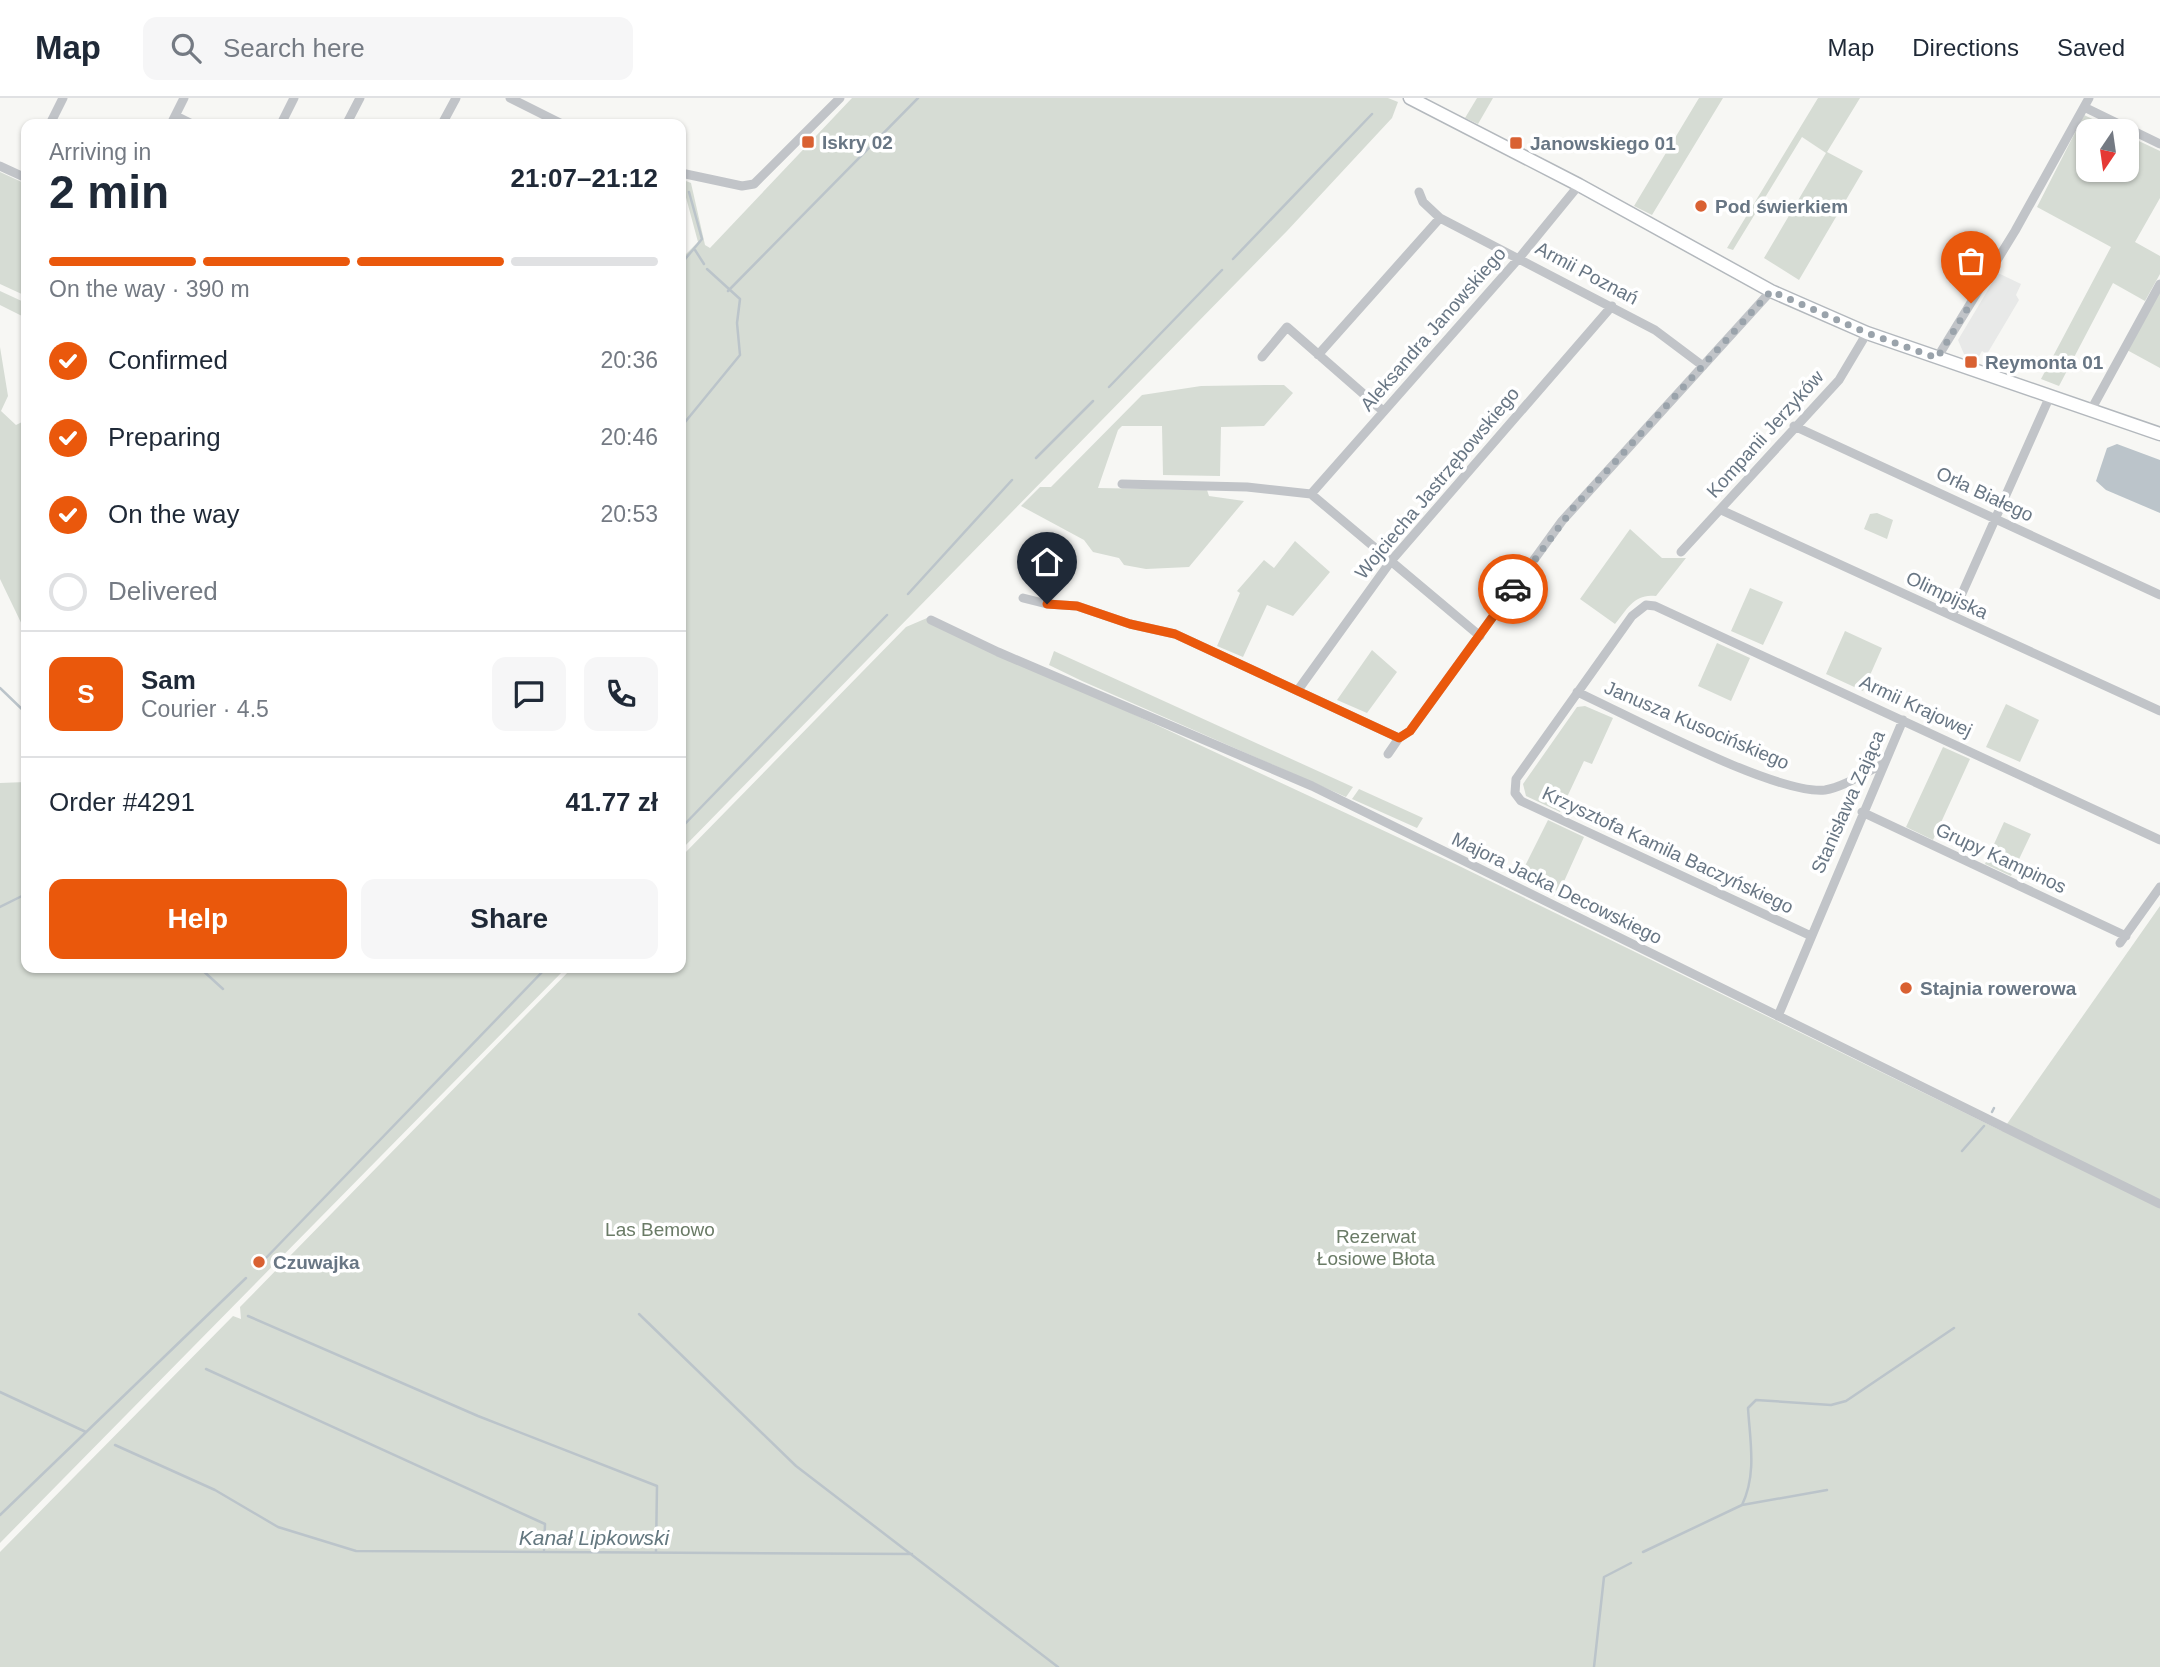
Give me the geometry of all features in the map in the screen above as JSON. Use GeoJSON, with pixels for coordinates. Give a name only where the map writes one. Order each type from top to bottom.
{"type":"FeatureCollection","features":[{"type":"Feature","properties":{"kind":"street"},"geometry":{"type":"LineString","coordinates":[[52,119],[63,98]]}},
{"type":"Feature","properties":{"kind":"street"},"geometry":{"type":"LineString","coordinates":[[174,119],[184,98]]}},
{"type":"Feature","properties":{"kind":"street"},"geometry":{"type":"LineString","coordinates":[[284,119],[294,98]]}},
{"type":"Feature","properties":{"kind":"street"},"geometry":{"type":"LineString","coordinates":[[349,119],[360,98]]}},
{"type":"Feature","properties":{"kind":"street"},"geometry":{"type":"LineString","coordinates":[[445,119],[456,98]]}},
{"type":"Feature","properties":{"kind":"street"},"geometry":{"type":"LineString","coordinates":[[510,98],[548,119]]}},
{"type":"Feature","properties":{"kind":"street"},"geometry":{"type":"LineString","coordinates":[[686,174],[730,183],[754,184],[839,98]]}},
{"type":"Feature","properties":{"kind":"street"},"geometry":{"type":"LineString","coordinates":[[1410,98],[1579,185],[1771,291],[1867,333],[2160,434]]}},
{"type":"Feature","properties":{"kind":"street"},"geometry":{"type":"LineString","coordinates":[[1937,358],[2015,231],[2089,98]]}},
{"type":"Feature","properties":{"kind":"street"},"geometry":{"type":"LineString","coordinates":[[2084,107],[2160,144]]}},
{"type":"Feature","properties":{"kind":"street"},"geometry":{"type":"LineString","coordinates":[[0,166],[21,174]]}},
{"type":"Feature","properties":{"kind":"street","name":"Aleksandra Janowskiego"},"geometry":{"type":"LineString","coordinates":[[1311,495],[1520,257],[1579,185]]}},
{"type":"Feature","properties":{"kind":"street","name":"Armii Poznań"},"geometry":{"type":"LineString","coordinates":[[1419,192],[1440,218],[1520,257],[1655,330],[1703,366]]}},
{"type":"Feature","properties":{"kind":"street"},"geometry":{"type":"LineString","coordinates":[[1318,355],[1440,218]]}},
{"type":"Feature","properties":{"kind":"street"},"geometry":{"type":"LineString","coordinates":[[2091,410],[2160,284]]}},
{"type":"Feature","properties":{"kind":"street"},"geometry":{"type":"LineString","coordinates":[[1388,754],[1399,738],[1410,731],[1562,521],[1771,291]]}},
{"type":"Feature","properties":{"kind":"street","name":"Wojciecha Jastrzębowskiego"},"geometry":{"type":"LineString","coordinates":[[1298,690],[1391,561],[1612,306]]}},
{"type":"Feature","properties":{"kind":"street"},"geometry":{"type":"LineString","coordinates":[[1262,357],[1287,327],[1383,411]]}},
{"type":"Feature","properties":{"kind":"street","name":"Kompanii Jerzyków"},"geometry":{"type":"LineString","coordinates":[[1681,552],[1839,380],[1867,333]]}},
{"type":"Feature","properties":{"kind":"street"},"geometry":{"type":"LineString","coordinates":[[1952,616],[2050,396]]}},
{"type":"Feature","properties":{"kind":"street","name":"Orła Białego"},"geometry":{"type":"LineString","coordinates":[[1794,426],[2160,595]]}},
{"type":"Feature","properties":{"kind":"street"},"geometry":{"type":"LineString","coordinates":[[1122,484],[1247,487],[1311,495],[1480,636]]}},
{"type":"Feature","properties":{"kind":"street","name":"Olimpijska"},"geometry":{"type":"LineString","coordinates":[[1721,510],[2160,710]]}},
{"type":"Feature","properties":{"kind":"street"},"geometry":{"type":"LineString","coordinates":[[1023,598],[1047,604],[1077,606],[1130,624],[1168,632],[1399,738]]}},
{"type":"Feature","properties":{"kind":"street","name":"Armii Krajowej"},"geometry":{"type":"LineString","coordinates":[[1577,692],[1632,616],[1646,605],[1656,606],[2160,840]]}},
{"type":"Feature","properties":{"kind":"street","name":"Majora Jacka Decowskiego"},"geometry":{"type":"LineString","coordinates":[[931,620],[1312,786],[2160,1203]]}},
{"type":"Feature","properties":{"kind":"street","name":"Janusza Kusocińskiego"},"geometry":{"type":"LineString","coordinates":[[1577,692],[1751,772],[1791,785],[1829,789],[1883,764]]}},
{"type":"Feature","properties":{"kind":"street","name":"Krzysztofa Kamila Baczyńskiego"},"geometry":{"type":"LineString","coordinates":[[1577,692],[1516,779],[1514,793],[1521,801],[1809,935]]}},
{"type":"Feature","properties":{"kind":"street","name":"Stanisława Zająca"},"geometry":{"type":"LineString","coordinates":[[1778,1016],[1809,935],[1903,720]]}},
{"type":"Feature","properties":{"kind":"street","name":"Grupy Kampinos"},"geometry":{"type":"LineString","coordinates":[[1862,812],[2123,940],[2160,887]]}},
{"type":"Feature","properties":{"kind":"shaded area"},"geometry":{"type":"Polygon","coordinates":[[[1998,273],[2021,284],[2016,295],[2019,300],[1987,354],[1982,351],[1978,358],[1964,354],[1958,340],[1998,273]]]}},
{"type":"Feature","properties":{"kind":"shaded area"},"geometry":{"type":"Polygon","coordinates":[[[2117,444],[2160,460],[2160,513],[2106,490],[2096,481],[2107,448],[2117,444]]]}},
{"type":"Feature","properties":{"kind":"green space"},"geometry":{"type":"Polygon","coordinates":[[[852,98],[1388,98],[1398,102],[1392,118],[1287,231],[686,845],[686,254],[698,242],[686,198],[686,181],[691,183],[705,245],[710,248],[852,98]]]}},
{"type":"Feature","properties":{"kind":"green space"},"geometry":{"type":"Polygon","coordinates":[[[1477,98],[1493,98],[1478,124],[1465,118],[1477,98]]]}},
{"type":"Feature","properties":{"kind":"green space"},"geometry":{"type":"Polygon","coordinates":[[[1699,98],[1723,98],[1652,215],[1634,206],[1699,98]]]}},
{"type":"Feature","properties":{"kind":"green space"},"geometry":{"type":"Polygon","coordinates":[[[1818,98],[1860,98],[1827,152],[1863,171],[1799,280],[1764,258],[1826,153],[1802,137],[1733,250],[1727,248],[1818,98]]]}},
{"type":"Feature","properties":{"kind":"green space"},"geometry":{"type":"Polygon","coordinates":[[[2076,131],[2076,182],[2139,182],[2139,141],[2160,151],[2160,198],[2135,242],[2160,256],[2160,274],[2145,301],[2113,283],[2059,386],[2041,379],[2111,247],[2037,207],[2076,131]]]}},
{"type":"Feature","properties":{"kind":"green space"},"geometry":{"type":"Polygon","coordinates":[[[0,172],[21,182],[21,294],[0,284],[0,172]]]}},
{"type":"Feature","properties":{"kind":"green space"},"geometry":{"type":"Polygon","coordinates":[[[2160,290],[2160,368],[2127,350],[2160,290]]]}},
{"type":"Feature","properties":{"kind":"green space"},"geometry":{"type":"Polygon","coordinates":[[[0,291],[21,301],[21,316],[0,305],[0,291]]]}},
{"type":"Feature","properties":{"kind":"green space"},"geometry":{"type":"Polygon","coordinates":[[[0,347],[8,396],[1,411],[16,425],[21,422],[21,623],[0,579],[0,347]]]}},
{"type":"Feature","properties":{"kind":"green space"},"geometry":{"type":"Polygon","coordinates":[[[1284,385],[1293,393],[1264,426],[1221,427],[1220,476],[1163,475],[1162,426],[1122,426],[1118,430],[1098,488],[1207,490],[1209,496],[1244,501],[1189,567],[1146,569],[1124,565],[1119,558],[1093,552],[1084,540],[1021,506],[1040,487],[1051,487],[1142,395],[1201,386],[1284,385]]]}},
{"type":"Feature","properties":{"kind":"green space"},"geometry":{"type":"Polygon","coordinates":[[[1877,513],[1893,520],[1887,539],[1864,529],[1870,514],[1877,513]]]}},
{"type":"Feature","properties":{"kind":"green space"},"geometry":{"type":"Polygon","coordinates":[[[1630,529],[1662,558],[1686,558],[1656,596],[1637,600],[1615,624],[1580,599],[1630,529]]]}},
{"type":"Feature","properties":{"kind":"green space"},"geometry":{"type":"Polygon","coordinates":[[[1295,541],[1330,572],[1293,616],[1267,605],[1243,657],[1217,646],[1240,593],[1237,591],[1264,560],[1274,568],[1295,541]]]}},
{"type":"Feature","properties":{"kind":"green space"},"geometry":{"type":"Polygon","coordinates":[[[1750,588],[1783,602],[1763,645],[1731,631],[1750,588]]]}},
{"type":"Feature","properties":{"kind":"green space","name":"Las Bemowo"},"geometry":{"type":"Polygon","coordinates":[[[927,618],[1451,862],[2002,1131],[2160,906],[2160,1667],[0,1667],[0,1552],[233,1316],[241,1319],[240,1307],[567,973],[686,973],[686,852],[906,627],[927,618]]]}},
{"type":"Feature","properties":{"kind":"green space"},"geometry":{"type":"Polygon","coordinates":[[[1845,631],[1882,648],[1863,691],[1826,674],[1845,631]]]}},
{"type":"Feature","properties":{"kind":"green space"},"geometry":{"type":"Polygon","coordinates":[[[1717,643],[1750,658],[1731,701],[1698,686],[1717,643]]]}},
{"type":"Feature","properties":{"kind":"green space"},"geometry":{"type":"Polygon","coordinates":[[[1372,650],[1397,672],[1367,713],[1337,700],[1372,650]]]}},
{"type":"Feature","properties":{"kind":"green space"},"geometry":{"type":"Polygon","coordinates":[[[1054,651],[1353,787],[1346,797],[1082,681],[1049,665],[1054,651]]]}},
{"type":"Feature","properties":{"kind":"green space"},"geometry":{"type":"Polygon","coordinates":[[[2006,704],[2039,720],[2020,762],[1986,747],[2006,704]]]}},
{"type":"Feature","properties":{"kind":"green space"},"geometry":{"type":"Polygon","coordinates":[[[1585,706],[1613,718],[1592,764],[1584,761],[1560,812],[1526,796],[1523,784],[1577,707],[1585,706]]]}},
{"type":"Feature","properties":{"kind":"green space"},"geometry":{"type":"Polygon","coordinates":[[[1943,747],[1970,759],[1933,840],[1906,827],[1943,747]]]}},
{"type":"Feature","properties":{"kind":"green space"},"geometry":{"type":"Polygon","coordinates":[[[21,782],[21,973],[561,973],[0,1543],[0,783],[21,782]]]}},
{"type":"Feature","properties":{"kind":"green space"},"geometry":{"type":"Polygon","coordinates":[[[1359,789],[1423,818],[1417,828],[1352,799],[1359,789]]]}},
{"type":"Feature","properties":{"kind":"green space"},"geometry":{"type":"Polygon","coordinates":[[[1548,820],[1584,837],[1557,897],[1519,878],[1548,820]]]}},
{"type":"Feature","properties":{"kind":"green space"},"geometry":{"type":"Polygon","coordinates":[[[2004,822],[2031,834],[2011,876],[1985,864],[2004,822]]]}},
{"type":"Feature","properties":{"kind":"waterway"},"geometry":{"type":"LineString","coordinates":[[728,291],[918,98]]}},
{"type":"Feature","properties":{"kind":"waterway"},"geometry":{"type":"LineString","coordinates":[[1233,259],[1372,114]]}},
{"type":"Feature","properties":{"kind":"waterway"},"geometry":{"type":"LineString","coordinates":[[686,258],[702,239],[689,192]]}},
{"type":"Feature","properties":{"kind":"waterway"},"geometry":{"type":"LineString","coordinates":[[695,250],[704,264]]}},
{"type":"Feature","properties":{"kind":"waterway"},"geometry":{"type":"LineString","coordinates":[[686,421],[740,355],[737,323],[740,299],[707,269]]}},
{"type":"Feature","properties":{"kind":"waterway"},"geometry":{"type":"LineString","coordinates":[[1109,387],[1222,270]]}},
{"type":"Feature","properties":{"kind":"waterway"},"geometry":{"type":"LineString","coordinates":[[1036,458],[1093,401]]}},
{"type":"Feature","properties":{"kind":"waterway"},"geometry":{"type":"LineString","coordinates":[[908,594],[1012,480]]}},
{"type":"Feature","properties":{"kind":"waterway"},"geometry":{"type":"LineString","coordinates":[[686,823],[887,615]]}},
{"type":"Feature","properties":{"kind":"waterway","name":"Kanał Lipkowski"},"geometry":{"type":"LineString","coordinates":[[0,688],[21,708]]}},
{"type":"Feature","properties":{"kind":"waterway","name":"Kanał Lipkowski"},"geometry":{"type":"LineString","coordinates":[[0,907],[21,896]]}},
{"type":"Feature","properties":{"kind":"waterway"},"geometry":{"type":"LineString","coordinates":[[205,973],[223,989]]}},
{"type":"Feature","properties":{"kind":"waterway"},"geometry":{"type":"LineString","coordinates":[[264,1260],[541,973]]}},
{"type":"Feature","properties":{"kind":"waterway"},"geometry":{"type":"LineString","coordinates":[[1992,1112],[1994,1108]]}},
{"type":"Feature","properties":{"kind":"waterway"},"geometry":{"type":"LineString","coordinates":[[1962,1151],[1984,1126]]}},
{"type":"Feature","properties":{"kind":"waterway"},"geometry":{"type":"LineString","coordinates":[[0,1515],[246,1278]]}},
{"type":"Feature","properties":{"kind":"waterway"},"geometry":{"type":"LineString","coordinates":[[639,1314],[796,1466],[1058,1667]]}},
{"type":"Feature","properties":{"kind":"waterway"},"geometry":{"type":"LineString","coordinates":[[248,1316],[478,1416],[657,1486],[656,1551]]}},
{"type":"Feature","properties":{"kind":"waterway"},"geometry":{"type":"LineString","coordinates":[[1643,1552],[1742,1505],[1751,1469],[1748,1408],[1756,1400],[1831,1405],[1846,1401],[1954,1328]]}},
{"type":"Feature","properties":{"kind":"waterway"},"geometry":{"type":"LineString","coordinates":[[206,1369],[545,1524],[544,1550]]}},
{"type":"Feature","properties":{"kind":"waterway","name":"Kanał Lipkowski"},"geometry":{"type":"LineString","coordinates":[[0,1392],[86,1432]]}},
{"type":"Feature","properties":{"kind":"waterway","name":"Kanał Lipkowski"},"geometry":{"type":"LineString","coordinates":[[115,1445],[215,1490],[278,1527],[356,1551],[912,1554]]}},
{"type":"Feature","properties":{"kind":"waterway"},"geometry":{"type":"LineString","coordinates":[[1742,1505],[1827,1490]]}},
{"type":"Feature","properties":{"kind":"waterway"},"geometry":{"type":"LineString","coordinates":[[1594,1667],[1604,1577],[1631,1563]]}},
{"type":"Feature","properties":{"kind":"way so far"},"geometry":{"type":"LineString","coordinates":[[1513,589],[1574,507],[1771,291],[1867,333],[1937,358],[1971,303]]}},
{"type":"Feature","properties":{"kind":"place","name":"Iskry 02"},"geometry":{"type":"Point","coordinates":[808,142]}},
{"type":"Feature","properties":{"kind":"place","name":"Janowskiego 01"},"geometry":{"type":"Point","coordinates":[1516,143]}},
{"type":"Feature","properties":{"kind":"place","name":"Pod świerkiem"},"geometry":{"type":"Point","coordinates":[1701,206]}},
{"type":"Feature","properties":{"kind":"place","name":"Reymonta 01"},"geometry":{"type":"Point","coordinates":[1971,362]}},
{"type":"Feature","properties":{"kind":"place","name":"Stajnia rowerowa"},"geometry":{"type":"Point","coordinates":[1906,988]}},
{"type":"Feature","properties":{"kind":"place","name":"Czuwajka"},"geometry":{"type":"Point","coordinates":[259,1262]}},
{"type":"Feature","properties":{"kind":"route"},"geometry":{"type":"LineString","coordinates":[[1047,604],[1086,608],[1130,624],[1175,634],[1399,738],[1410,731],[1513,589]]}},
{"type":"Feature","properties":{"kind":"park label","name":"Rezerwat Łosiowe Błota"},"geometry":{"type":"Point","coordinates":[1376,1247]}}]}
